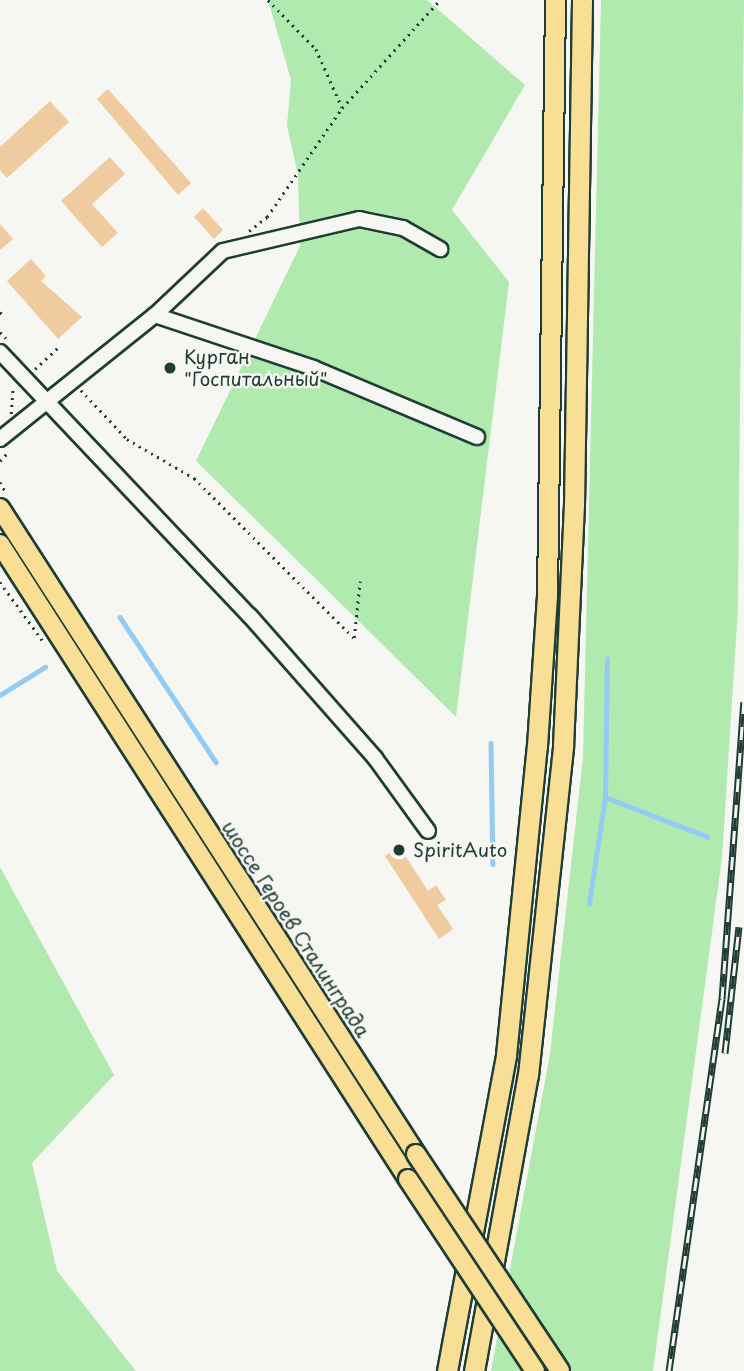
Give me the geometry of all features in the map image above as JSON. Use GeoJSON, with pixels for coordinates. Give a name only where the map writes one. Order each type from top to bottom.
{"type":"FeatureCollection","features":[{"type":"Feature","properties":{"kind":"highway"},"geometry":{"type":"LineString","coordinates":[[447,1371],[482,1202],[527,880],[547,596],[555,0]]}},
{"type":"Feature","properties":{"kind":"highway"},"geometry":{"type":"LineString","coordinates":[[474,1371],[528,1075],[563,746],[574,505],[582,0]]}},
{"type":"Feature","properties":{"kind":"main road","name":"шоссе Героев Сталинграда"},"geometry":{"type":"LineString","coordinates":[[0,508],[415,1154],[560,1371]]}},
{"type":"Feature","properties":{"kind":"main road","name":"шоссе Героев Сталинграда"},"geometry":{"type":"LineString","coordinates":[[0,544],[408,1180],[535,1371]]}},
{"type":"Feature","properties":{"kind":"street"},"geometry":{"type":"LineString","coordinates":[[0,439],[44,400],[74,381],[155,315],[223,251],[271,244],[315,226],[373,220],[440,249]]}},
{"type":"Feature","properties":{"kind":"street"},"geometry":{"type":"LineString","coordinates":[[155,315],[313,368],[477,437]]}},
{"type":"Feature","properties":{"kind":"street"},"geometry":{"type":"LineString","coordinates":[[0,352],[250,616],[374,758],[428,831]]}},
{"type":"Feature","properties":{"kind":"path"},"geometry":{"type":"LineString","coordinates":[[268,0],[316,49],[342,108]]}},
{"type":"Feature","properties":{"kind":"path"},"geometry":{"type":"LineString","coordinates":[[245,234],[267,218],[342,108],[440,0]]}},
{"type":"Feature","properties":{"kind":"path"},"geometry":{"type":"LineString","coordinates":[[0,312],[5,317]]}},
{"type":"Feature","properties":{"kind":"path"},"geometry":{"type":"LineString","coordinates":[[35,369],[61,345]]}},
{"type":"Feature","properties":{"kind":"path"},"geometry":{"type":"LineString","coordinates":[[5,424],[15,402],[10,381]]}},
{"type":"Feature","properties":{"kind":"path"},"geometry":{"type":"LineString","coordinates":[[74,381],[127,439],[194,478],[354,638],[360,581]]}},
{"type":"Feature","properties":{"kind":"path"},"geometry":{"type":"LineString","coordinates":[[0,482],[5,490]]}},
{"type":"Feature","properties":{"kind":"path"},"geometry":{"type":"LineString","coordinates":[[0,582],[50,649]]}},
{"type":"Feature","properties":{"kind":"green space"},"geometry":{"type":"Polygon","coordinates":[[[268,0],[427,0],[525,85],[452,210],[509,282],[456,717],[196,461],[300,246],[298,175],[287,126],[291,80],[268,0]]]}},
{"type":"Feature","properties":{"kind":"green space"},"geometry":{"type":"Polygon","coordinates":[[[601,0],[744,0],[738,608],[722,858],[653,1371],[491,1371],[550,1054],[583,757],[601,0]]]}},
{"type":"Feature","properties":{"kind":"green space"},"geometry":{"type":"Polygon","coordinates":[[[0,867],[114,1075],[32,1163],[57,1271],[136,1371],[0,1371],[0,867]]]}},
{"type":"Feature","properties":{"kind":"building"},"geometry":{"type":"Polygon","coordinates":[[[108,89],[191,183],[178,195],[97,99],[108,89]]]}},
{"type":"Feature","properties":{"kind":"building"},"geometry":{"type":"Polygon","coordinates":[[[50,101],[69,122],[7,178],[0,170],[0,147],[50,101]]]}},
{"type":"Feature","properties":{"kind":"building"},"geometry":{"type":"Polygon","coordinates":[[[110,157],[125,174],[92,204],[118,233],[102,247],[61,201],[110,157]]]}},
{"type":"Feature","properties":{"kind":"building"},"geometry":{"type":"Polygon","coordinates":[[[203,208],[223,230],[214,239],[194,217],[203,208]]]}},
{"type":"Feature","properties":{"kind":"building"},"geometry":{"type":"Polygon","coordinates":[[[0,224],[13,239],[0,250],[0,224]]]}},
{"type":"Feature","properties":{"kind":"building"},"geometry":{"type":"Polygon","coordinates":[[[31,259],[46,276],[41,281],[82,317],[58,339],[7,281],[31,259]]]}},
{"type":"Feature","properties":{"kind":"building"},"geometry":{"type":"Polygon","coordinates":[[[399,846],[428,891],[436,885],[446,900],[437,905],[453,929],[439,939],[385,856],[399,846]]]}},
{"type":"Feature","properties":{"kind":"waterway"},"geometry":{"type":"LineString","coordinates":[[120,617],[216,762]]}},
{"type":"Feature","properties":{"kind":"waterway"},"geometry":{"type":"LineString","coordinates":[[589,904],[605,797],[607,659]]}},
{"type":"Feature","properties":{"kind":"waterway"},"geometry":{"type":"LineString","coordinates":[[0,695],[45,667]]}},
{"type":"Feature","properties":{"kind":"waterway"},"geometry":{"type":"LineString","coordinates":[[491,743],[493,864]]}},
{"type":"Feature","properties":{"kind":"waterway"},"geometry":{"type":"LineString","coordinates":[[605,797],[708,837]]}},
{"type":"Feature","properties":{"kind":"railway"},"geometry":{"type":"LineString","coordinates":[[669,1371],[722,999],[744,702]]}},
{"type":"Feature","properties":{"kind":"railway"},"geometry":{"type":"LineString","coordinates":[[725,1053],[739,927]]}},
{"type":"Feature","properties":{"kind":"place","name":"Курган \"Госпитальный\""},"geometry":{"type":"Point","coordinates":[170,368]}},
{"type":"Feature","properties":{"kind":"place","name":"SpiritAuto"},"geometry":{"type":"Point","coordinates":[399,850]}}]}
